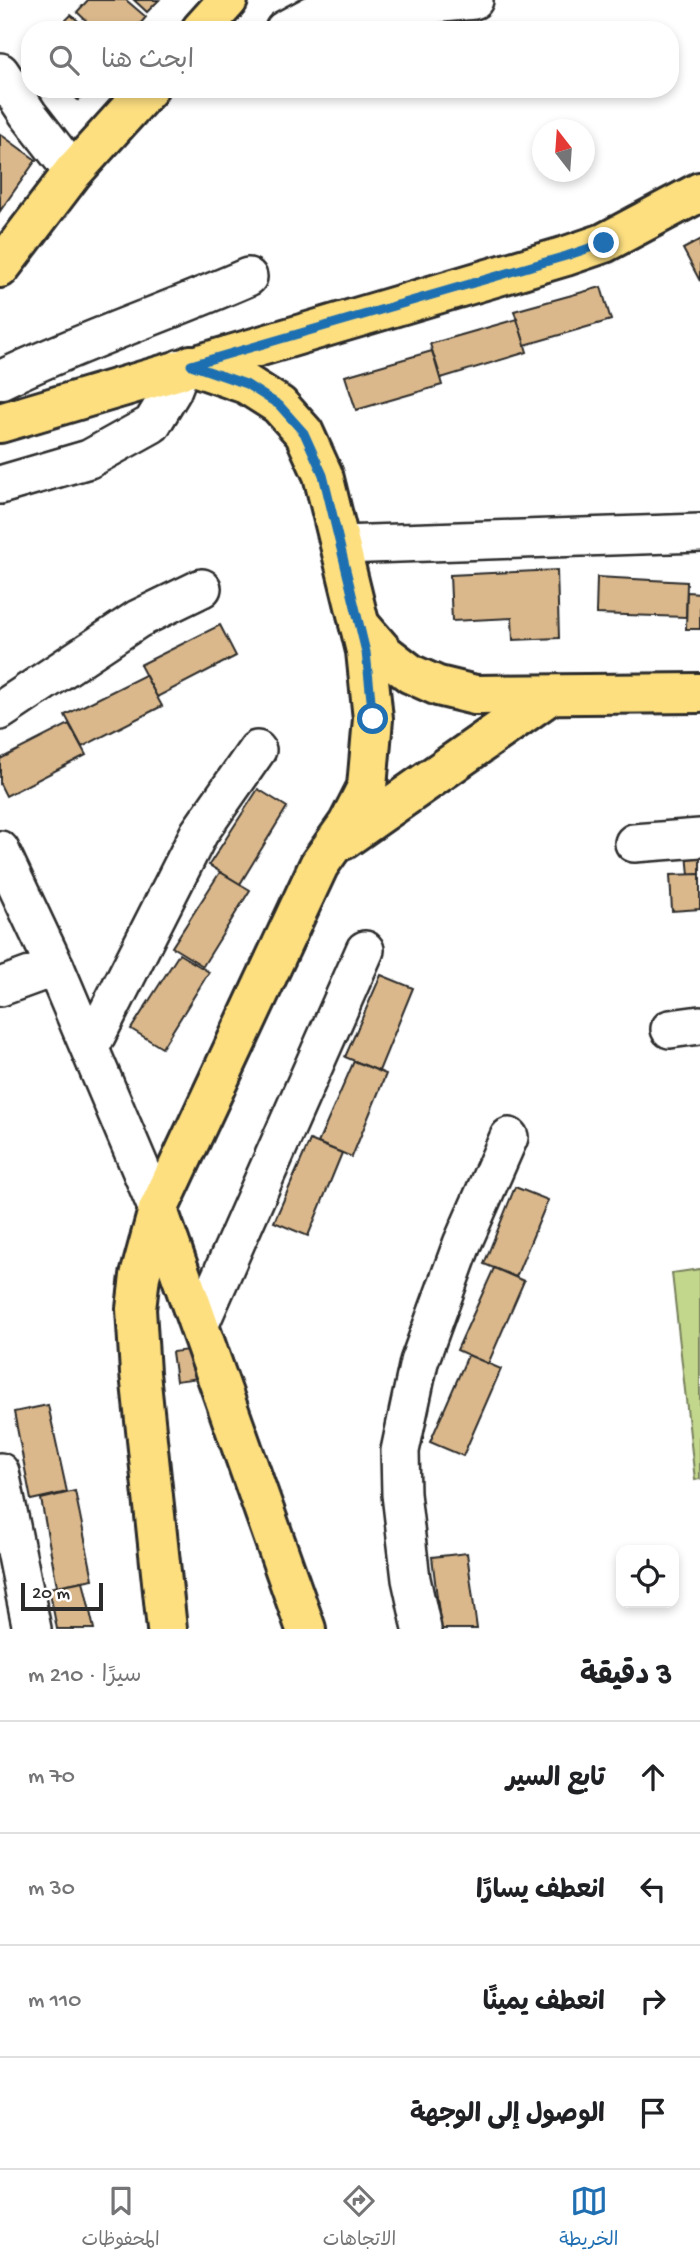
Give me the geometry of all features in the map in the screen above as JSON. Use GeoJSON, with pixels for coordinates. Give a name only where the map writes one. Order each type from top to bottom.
{"type":"FeatureCollection","features":[{"type":"Feature","properties":{"kind":"main road"},"geometry":{"type":"LineString","coordinates":[[209,21],[228,0]]}},
{"type":"Feature","properties":{"kind":"main road"},"geometry":{"type":"LineString","coordinates":[[0,268],[73,172],[140,98]]}},
{"type":"Feature","properties":{"kind":"main road"},"geometry":{"type":"LineString","coordinates":[[0,423],[566,256],[604,243],[700,192]]}},
{"type":"Feature","properties":{"kind":"main road"},"geometry":{"type":"LineString","coordinates":[[167,1629],[136,1309],[140,1276],[158,1210],[319,865],[348,824],[367,787],[373,719],[366,652],[323,475],[304,433],[279,405],[246,384],[186,367]]}},
{"type":"Feature","properties":{"kind":"main road"},"geometry":{"type":"LineString","coordinates":[[359,624],[411,674],[438,686],[475,695],[700,693]]}},
{"type":"Feature","properties":{"kind":"main road"},"geometry":{"type":"LineString","coordinates":[[330,849],[550,695]]}},
{"type":"Feature","properties":{"kind":"main road"},"geometry":{"type":"LineString","coordinates":[[158,1210],[306,1629]]}},
{"type":"Feature","properties":{"kind":"street"},"geometry":{"type":"LineString","coordinates":[[301,21],[312,15],[474,0]]}},
{"type":"Feature","properties":{"kind":"street"},"geometry":{"type":"LineString","coordinates":[[0,72],[28,114],[73,172]]}},
{"type":"Feature","properties":{"kind":"street"},"geometry":{"type":"LineString","coordinates":[[0,380],[52,355],[248,277]]}},
{"type":"Feature","properties":{"kind":"street"},"geometry":{"type":"LineString","coordinates":[[0,485],[89,459],[152,424],[186,367]]}},
{"type":"Feature","properties":{"kind":"street"},"geometry":{"type":"LineString","coordinates":[[340,545],[700,533]]}},
{"type":"Feature","properties":{"kind":"street"},"geometry":{"type":"LineString","coordinates":[[0,711],[138,619],[202,588]]}},
{"type":"Feature","properties":{"kind":"street"},"geometry":{"type":"LineString","coordinates":[[90,1048],[199,833],[257,750]]}},
{"type":"Feature","properties":{"kind":"street"},"geometry":{"type":"LineString","coordinates":[[634,843],[700,838]]}},
{"type":"Feature","properties":{"kind":"street"},"geometry":{"type":"LineString","coordinates":[[0,850],[55,967],[158,1210]]}},
{"type":"Feature","properties":{"kind":"street"},"geometry":{"type":"LineString","coordinates":[[199,1326],[365,950]]}},
{"type":"Feature","properties":{"kind":"street"},"geometry":{"type":"LineString","coordinates":[[0,987],[55,967]]}},
{"type":"Feature","properties":{"kind":"street"},"geometry":{"type":"LineString","coordinates":[[422,1629],[411,1579],[401,1494],[400,1451],[419,1362],[462,1244],[509,1137]]}},
{"type":"Feature","properties":{"kind":"street"},"geometry":{"type":"LineString","coordinates":[[0,1472],[32,1629]]}},
{"type":"Feature","properties":{"kind":"green space"},"geometry":{"type":"Polygon","coordinates":[[[700,1269],[700,1479],[695,1480],[672,1273],[700,1269]]]}},
{"type":"Feature","properties":{"kind":"building"},"geometry":{"type":"Polygon","coordinates":[[[88,0],[126,0],[146,17],[143,21],[86,21],[77,12],[88,0]]]}},
{"type":"Feature","properties":{"kind":"building"},"geometry":{"type":"Polygon","coordinates":[[[134,0],[159,0],[147,12],[134,0]]]}},
{"type":"Feature","properties":{"kind":"building"},"geometry":{"type":"Polygon","coordinates":[[[71,15],[78,21],[65,21],[71,15]]]}},
{"type":"Feature","properties":{"kind":"building"},"geometry":{"type":"Polygon","coordinates":[[[0,134],[36,160],[0,211],[0,134]]]}},
{"type":"Feature","properties":{"kind":"building"},"geometry":{"type":"Polygon","coordinates":[[[700,240],[700,281],[683,249],[700,240]]]}},
{"type":"Feature","properties":{"kind":"building"},"geometry":{"type":"Polygon","coordinates":[[[601,287],[611,320],[525,345],[514,311],[601,287]]]}},
{"type":"Feature","properties":{"kind":"building"},"geometry":{"type":"Polygon","coordinates":[[[517,319],[527,352],[441,378],[430,344],[517,319]]]}},
{"type":"Feature","properties":{"kind":"building"},"geometry":{"type":"Polygon","coordinates":[[[432,351],[442,385],[356,410],[345,376],[432,351]]]}},
{"type":"Feature","properties":{"kind":"building"},"geometry":{"type":"Polygon","coordinates":[[[557,570],[559,638],[513,640],[512,618],[452,621],[450,575],[557,570]]]}},
{"type":"Feature","properties":{"kind":"building"},"geometry":{"type":"Polygon","coordinates":[[[597,577],[687,582],[686,617],[596,614],[597,577]]]}},
{"type":"Feature","properties":{"kind":"building"},"geometry":{"type":"Polygon","coordinates":[[[687,592],[700,593],[700,629],[686,629],[687,592]]]}},
{"type":"Feature","properties":{"kind":"building"},"geometry":{"type":"Polygon","coordinates":[[[220,625],[236,656],[157,697],[140,665],[220,625]]]}},
{"type":"Feature","properties":{"kind":"building"},"geometry":{"type":"Polygon","coordinates":[[[145,675],[162,706],[82,747],[65,715],[145,675]]]}},
{"type":"Feature","properties":{"kind":"building"},"geometry":{"type":"Polygon","coordinates":[[[69,724],[86,755],[6,796],[0,784],[0,759],[69,724]]]}},
{"type":"Feature","properties":{"kind":"building"},"geometry":{"type":"Polygon","coordinates":[[[258,789],[287,807],[240,884],[209,865],[258,789]]]}},
{"type":"Feature","properties":{"kind":"building"},"geometry":{"type":"Polygon","coordinates":[[[700,842],[700,874],[689,875],[686,843],[700,842]]]}},
{"type":"Feature","properties":{"kind":"building"},"geometry":{"type":"Polygon","coordinates":[[[220,872],[250,890],[203,966],[172,947],[220,872]]]}},
{"type":"Feature","properties":{"kind":"building"},"geometry":{"type":"Polygon","coordinates":[[[700,874],[700,909],[672,911],[670,875],[700,874]]]}},
{"type":"Feature","properties":{"kind":"building"},"geometry":{"type":"Polygon","coordinates":[[[179,954],[209,972],[162,1048],[131,1029],[179,954]]]}},
{"type":"Feature","properties":{"kind":"building"},"geometry":{"type":"Polygon","coordinates":[[[381,975],[413,988],[379,1071],[345,1057],[381,975]]]}},
{"type":"Feature","properties":{"kind":"building"},"geometry":{"type":"Polygon","coordinates":[[[354,1061],[386,1074],[352,1157],[318,1143],[354,1061]]]}},
{"type":"Feature","properties":{"kind":"building"},"geometry":{"type":"Polygon","coordinates":[[[310,1140],[342,1153],[308,1236],[274,1222],[310,1140]]]}},
{"type":"Feature","properties":{"kind":"building"},"geometry":{"type":"Polygon","coordinates":[[[515,1187],[548,1200],[516,1277],[484,1264],[515,1187]]]}},
{"type":"Feature","properties":{"kind":"building"},"geometry":{"type":"Polygon","coordinates":[[[494,1268],[524,1281],[488,1364],[457,1350],[494,1268]]]}},
{"type":"Feature","properties":{"kind":"building"},"geometry":{"type":"Polygon","coordinates":[[[203,1348],[207,1377],[176,1381],[172,1352],[203,1348]]]}},
{"type":"Feature","properties":{"kind":"building"},"geometry":{"type":"Polygon","coordinates":[[[468,1355],[501,1369],[463,1456],[430,1442],[468,1355]]]}},
{"type":"Feature","properties":{"kind":"building"},"geometry":{"type":"Polygon","coordinates":[[[48,1405],[67,1492],[31,1500],[14,1412],[48,1405]]]}},
{"type":"Feature","properties":{"kind":"building"},"geometry":{"type":"Polygon","coordinates":[[[75,1491],[93,1579],[57,1586],[41,1499],[75,1491]]]}},
{"type":"Feature","properties":{"kind":"building"},"geometry":{"type":"Polygon","coordinates":[[[467,1553],[477,1629],[441,1629],[432,1557],[467,1553]]]}},
{"type":"Feature","properties":{"kind":"building"},"geometry":{"type":"Polygon","coordinates":[[[83,1581],[94,1629],[57,1629],[49,1588],[83,1581]]]}},
{"type":"Feature","properties":{"kind":"route"},"geometry":{"type":"LineString","coordinates":[[373,719],[366,652],[323,475],[304,433],[279,405],[246,384],[191,365],[604,243]]}}]}
